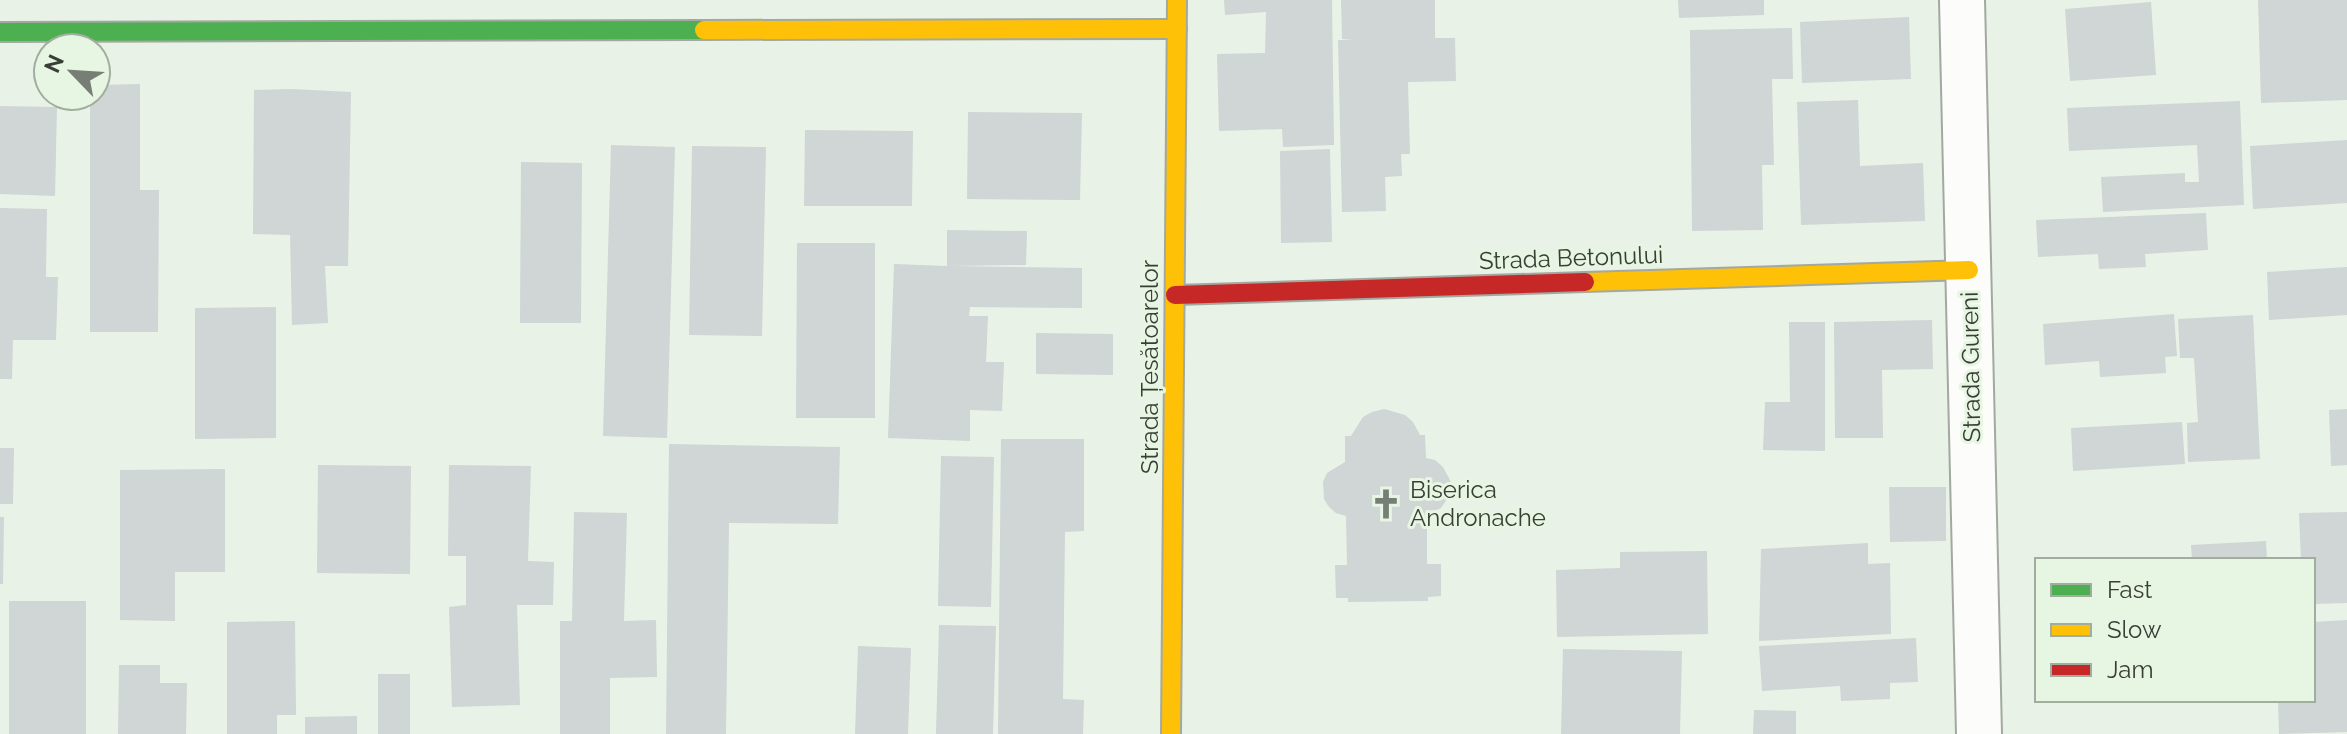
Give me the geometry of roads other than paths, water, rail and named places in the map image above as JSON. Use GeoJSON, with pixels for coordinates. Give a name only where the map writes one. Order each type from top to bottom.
{"type":"FeatureCollection","features":[{"type":"Feature","properties":{"kind":"street","name":"Strada Țesătoarelor"},"geometry":{"type":"LineString","coordinates":[[1171,734],[1177,0]]}},
{"type":"Feature","properties":{"kind":"street","name":"Strada Gureni"},"geometry":{"type":"LineString","coordinates":[[1962,0],[1979,734]]}},
{"type":"Feature","properties":{"kind":"street"},"geometry":{"type":"LineString","coordinates":[[0,32],[1177,29]]}},
{"type":"Feature","properties":{"kind":"street","name":"Strada Betonului"},"geometry":{"type":"LineString","coordinates":[[1175,295],[1969,270]]}},
{"type":"Feature","properties":{"kind":"place","name":"Biserica Andronache"},"geometry":{"type":"Point","coordinates":[1386,504]}}]}
